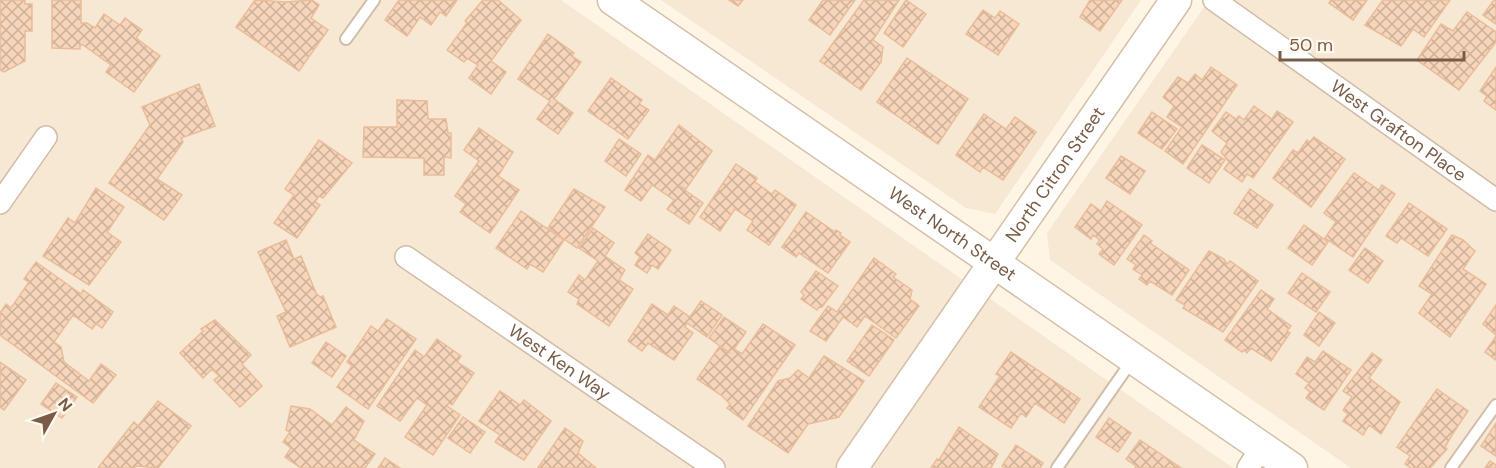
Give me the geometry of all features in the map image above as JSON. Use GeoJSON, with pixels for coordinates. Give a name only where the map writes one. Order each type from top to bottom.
{"type":"FeatureCollection","features":[{"type":"Feature","properties":{"kind":"street","name":"West North Street"},"geometry":{"type":"LineString","coordinates":[[613,0],[1133,358],[1255,458],[1292,468]]}},
{"type":"Feature","properties":{"kind":"street","name":"North Citron Street"},"geometry":{"type":"LineString","coordinates":[[852,468],[1176,0]]}},
{"type":"Feature","properties":{"kind":"street","name":"West Grafton Place"},"geometry":{"type":"LineString","coordinates":[[1214,0],[1496,200]]}},
{"type":"Feature","properties":{"kind":"street"},"geometry":{"type":"LineString","coordinates":[[0,203],[46,137]]}},
{"type":"Feature","properties":{"kind":"street","name":"West Ken Way"},"geometry":{"type":"LineString","coordinates":[[406,257],[714,468]]}},
{"type":"Feature","properties":{"kind":"lane"},"geometry":{"type":"LineString","coordinates":[[346,39],[374,0]]}},
{"type":"Feature","properties":{"kind":"lane"},"geometry":{"type":"LineString","coordinates":[[1057,468],[1133,358]]}},
{"type":"Feature","properties":{"kind":"lane"},"geometry":{"type":"LineString","coordinates":[[1451,468],[1496,405]]}},
{"type":"Feature","properties":{"kind":"shaded area"},"geometry":{"type":"Polygon","coordinates":[[[0,0],[561,0],[1233,468],[0,468],[0,0]]]}},
{"type":"Feature","properties":{"kind":"shaded area"},"geometry":{"type":"Polygon","coordinates":[[[661,0],[1141,0],[995,214],[966,208],[661,0]]]}},
{"type":"Feature","properties":{"kind":"shaded area"},"geometry":{"type":"Polygon","coordinates":[[[1209,0],[1496,0],[1496,468],[1351,468],[1050,260],[1047,233],[1209,0]]]}},
{"type":"Feature","properties":{"kind":"building"},"geometry":{"type":"Polygon","coordinates":[[[0,0],[25,0],[25,4],[32,4],[32,31],[25,31],[25,61],[4,72],[0,70],[0,0]]]}},
{"type":"Feature","properties":{"kind":"building"},"geometry":{"type":"Polygon","coordinates":[[[52,0],[81,0],[81,23],[87,23],[95,28],[104,14],[120,25],[125,18],[142,30],[136,38],[160,56],[134,92],[106,72],[111,65],[83,45],[80,45],[80,49],[52,48],[52,0]]]}},
{"type":"Feature","properties":{"kind":"building"},"geometry":{"type":"Polygon","coordinates":[[[255,0],[286,2],[312,0],[319,5],[311,18],[328,30],[299,71],[236,27],[255,0]]]}},
{"type":"Feature","properties":{"kind":"building"},"geometry":{"type":"Polygon","coordinates":[[[399,0],[457,0],[446,16],[440,12],[431,25],[420,17],[407,36],[385,20],[399,0]]]}},
{"type":"Feature","properties":{"kind":"building"},"geometry":{"type":"Polygon","coordinates":[[[483,0],[498,0],[521,20],[491,61],[506,72],[491,94],[469,78],[478,65],[467,58],[464,62],[447,50],[467,23],[465,21],[483,0]]]}},
{"type":"Feature","properties":{"kind":"building"},"geometry":{"type":"Polygon","coordinates":[[[729,0],[743,0],[738,6],[729,0]]]}},
{"type":"Feature","properties":{"kind":"building"},"geometry":{"type":"Polygon","coordinates":[[[823,0],[855,0],[830,35],[809,20],[823,0]]]}},
{"type":"Feature","properties":{"kind":"building"},"geometry":{"type":"Polygon","coordinates":[[[864,0],[899,0],[873,40],[883,47],[881,62],[861,90],[820,61],[864,0]]]}},
{"type":"Feature","properties":{"kind":"building"},"geometry":{"type":"Polygon","coordinates":[[[906,0],[926,14],[903,47],[884,33],[906,0]]]}},
{"type":"Feature","properties":{"kind":"building"},"geometry":{"type":"Polygon","coordinates":[[[1090,0],[1122,0],[1100,31],[1080,17],[1090,0]]]}},
{"type":"Feature","properties":{"kind":"building"},"geometry":{"type":"Polygon","coordinates":[[[1331,0],[1367,0],[1353,20],[1329,3],[1331,0]]]}},
{"type":"Feature","properties":{"kind":"building"},"geometry":{"type":"Polygon","coordinates":[[[1383,0],[1450,0],[1424,37],[1413,29],[1401,46],[1365,25],[1383,0]]]}},
{"type":"Feature","properties":{"kind":"building"},"geometry":{"type":"Polygon","coordinates":[[[1496,0],[1496,24],[1483,15],[1496,0]]]}},
{"type":"Feature","properties":{"kind":"building"},"geometry":{"type":"Polygon","coordinates":[[[983,10],[995,18],[1000,11],[1019,24],[998,55],[966,34],[983,10]]]}},
{"type":"Feature","properties":{"kind":"building"},"geometry":{"type":"Polygon","coordinates":[[[1467,12],[1496,32],[1496,42],[1459,90],[1417,60],[1441,24],[1453,31],[1467,12]]]}},
{"type":"Feature","properties":{"kind":"building"},"geometry":{"type":"Polygon","coordinates":[[[548,34],[574,53],[572,56],[581,62],[554,99],[573,113],[558,134],[537,119],[550,101],[518,79],[548,34]]]}},
{"type":"Feature","properties":{"kind":"building"},"geometry":{"type":"Polygon","coordinates":[[[907,58],[968,99],[938,144],[877,102],[907,58]]]}},
{"type":"Feature","properties":{"kind":"building"},"geometry":{"type":"Polygon","coordinates":[[[1211,67],[1237,85],[1183,164],[1165,151],[1182,127],[1167,117],[1174,106],[1163,97],[1178,77],[1188,83],[1195,74],[1202,80],[1211,67]]]}},
{"type":"Feature","properties":{"kind":"building"},"geometry":{"type":"Polygon","coordinates":[[[1496,67],[1496,110],[1484,101],[1487,96],[1480,91],[1496,67]]]}},
{"type":"Feature","properties":{"kind":"building"},"geometry":{"type":"Polygon","coordinates":[[[611,78],[642,100],[639,104],[649,110],[628,139],[588,111],[611,78]]]}},
{"type":"Feature","properties":{"kind":"building"},"geometry":{"type":"Polygon","coordinates":[[[199,84],[215,126],[181,138],[183,142],[157,179],[182,195],[164,220],[109,183],[150,125],[142,107],[199,84]]]}},
{"type":"Feature","properties":{"kind":"building"},"geometry":{"type":"Polygon","coordinates":[[[397,100],[427,101],[428,119],[446,119],[448,133],[451,133],[451,158],[444,157],[444,175],[424,175],[424,158],[363,157],[364,127],[397,127],[397,100]]]}},
{"type":"Feature","properties":{"kind":"building"},"geometry":{"type":"Polygon","coordinates":[[[1254,106],[1272,119],[1277,111],[1293,122],[1253,178],[1247,174],[1242,182],[1224,169],[1229,162],[1221,152],[1227,143],[1212,131],[1226,112],[1236,119],[1239,116],[1244,120],[1254,106]]]}},
{"type":"Feature","properties":{"kind":"building"},"geometry":{"type":"Polygon","coordinates":[[[1152,112],[1177,129],[1162,149],[1138,133],[1152,112]]]}},
{"type":"Feature","properties":{"kind":"building"},"geometry":{"type":"Polygon","coordinates":[[[984,114],[1006,129],[1015,117],[1036,132],[1003,180],[983,167],[980,172],[956,155],[984,114]]]}},
{"type":"Feature","properties":{"kind":"building"},"geometry":{"type":"Polygon","coordinates":[[[679,125],[712,151],[686,189],[679,186],[703,203],[689,224],[667,209],[674,200],[652,185],[641,201],[625,190],[648,155],[655,160],[679,125]]]}},
{"type":"Feature","properties":{"kind":"building"},"geometry":{"type":"Polygon","coordinates":[[[479,128],[513,152],[498,176],[519,190],[490,233],[460,212],[466,204],[455,196],[479,161],[464,150],[479,128]]]}},
{"type":"Feature","properties":{"kind":"building"},"geometry":{"type":"Polygon","coordinates":[[[1314,137],[1345,159],[1311,207],[1273,178],[1293,150],[1298,153],[1307,140],[1310,142],[1314,137]]]}},
{"type":"Feature","properties":{"kind":"building"},"geometry":{"type":"Polygon","coordinates":[[[619,139],[641,154],[626,176],[605,161],[619,139]]]}},
{"type":"Feature","properties":{"kind":"building"},"geometry":{"type":"Polygon","coordinates":[[[319,140],[352,163],[323,198],[319,196],[315,202],[320,205],[297,238],[274,223],[294,195],[285,189],[319,140]]]}},
{"type":"Feature","properties":{"kind":"building"},"geometry":{"type":"Polygon","coordinates":[[[1202,145],[1225,160],[1209,183],[1187,168],[1202,145]]]}},
{"type":"Feature","properties":{"kind":"building"},"geometry":{"type":"Polygon","coordinates":[[[1121,156],[1145,171],[1130,194],[1106,178],[1121,156]]]}},
{"type":"Feature","properties":{"kind":"building"},"geometry":{"type":"Polygon","coordinates":[[[736,164],[757,178],[755,182],[772,194],[775,190],[796,205],[769,245],[747,230],[753,221],[735,209],[720,231],[700,217],[736,164]]]}},
{"type":"Feature","properties":{"kind":"building"},"geometry":{"type":"Polygon","coordinates":[[[1354,173],[1379,190],[1382,185],[1395,194],[1353,257],[1325,238],[1336,222],[1324,213],[1354,173]]]}},
{"type":"Feature","properties":{"kind":"building"},"geometry":{"type":"Polygon","coordinates":[[[96,188],[124,207],[107,232],[121,242],[89,285],[43,256],[68,218],[75,223],[96,188]]]}},
{"type":"Feature","properties":{"kind":"building"},"geometry":{"type":"Polygon","coordinates":[[[574,189],[605,207],[577,248],[548,228],[574,189]]]}},
{"type":"Feature","properties":{"kind":"building"},"geometry":{"type":"Polygon","coordinates":[[[1250,189],[1273,205],[1257,228],[1234,213],[1250,189]]]}},
{"type":"Feature","properties":{"kind":"building"},"geometry":{"type":"Polygon","coordinates":[[[1107,201],[1142,225],[1114,265],[1099,254],[1103,249],[1097,244],[1100,240],[1093,235],[1091,239],[1075,227],[1091,204],[1101,211],[1107,201]]]}},
{"type":"Feature","properties":{"kind":"building"},"geometry":{"type":"Polygon","coordinates":[[[1409,203],[1447,229],[1428,256],[1401,238],[1397,243],[1386,236],[1409,203]]]}},
{"type":"Feature","properties":{"kind":"building"},"geometry":{"type":"Polygon","coordinates":[[[521,211],[564,240],[543,272],[530,264],[527,269],[496,248],[521,211]]]}},
{"type":"Feature","properties":{"kind":"building"},"geometry":{"type":"Polygon","coordinates":[[[806,212],[835,232],[836,230],[841,233],[840,235],[850,242],[828,273],[799,253],[796,257],[782,247],[806,212]]]}},
{"type":"Feature","properties":{"kind":"building"},"geometry":{"type":"Polygon","coordinates":[[[1304,225],[1328,242],[1312,265],[1288,248],[1304,225]]]}},
{"type":"Feature","properties":{"kind":"building"},"geometry":{"type":"Polygon","coordinates":[[[593,228],[614,243],[605,256],[625,270],[619,280],[633,289],[609,326],[577,304],[579,299],[568,292],[579,275],[585,280],[598,261],[579,248],[593,228]]]}},
{"type":"Feature","properties":{"kind":"building"},"geometry":{"type":"Polygon","coordinates":[[[648,234],[671,250],[658,269],[652,265],[647,273],[635,265],[640,257],[635,253],[648,234]]]}},
{"type":"Feature","properties":{"kind":"building"},"geometry":{"type":"Polygon","coordinates":[[[1144,235],[1152,241],[1150,243],[1189,270],[1172,295],[1150,281],[1147,285],[1139,279],[1142,275],[1133,269],[1136,265],[1127,259],[1144,235]]]}},
{"type":"Feature","properties":{"kind":"building"},"geometry":{"type":"Polygon","coordinates":[[[1452,235],[1463,240],[1475,251],[1463,269],[1486,284],[1450,337],[1419,313],[1432,294],[1419,286],[1452,235]]]}},
{"type":"Feature","properties":{"kind":"building"},"geometry":{"type":"Polygon","coordinates":[[[286,240],[294,259],[301,256],[316,293],[320,297],[323,296],[336,327],[290,347],[277,316],[286,312],[258,252],[286,240]]]}},
{"type":"Feature","properties":{"kind":"building"},"geometry":{"type":"Polygon","coordinates":[[[1365,248],[1383,261],[1368,283],[1349,270],[1365,248]]]}},
{"type":"Feature","properties":{"kind":"building"},"geometry":{"type":"Polygon","coordinates":[[[1209,251],[1224,259],[1227,264],[1230,261],[1258,281],[1223,332],[1183,308],[1185,305],[1176,300],[1209,251]]]}},
{"type":"Feature","properties":{"kind":"building"},"geometry":{"type":"Polygon","coordinates":[[[874,258],[896,274],[893,277],[912,290],[910,299],[919,306],[896,338],[865,316],[857,327],[843,317],[826,341],[810,331],[828,306],[837,312],[874,258]]]}},
{"type":"Feature","properties":{"kind":"building"},"geometry":{"type":"Polygon","coordinates":[[[36,262],[81,294],[83,290],[113,312],[102,328],[96,324],[92,329],[73,315],[54,342],[61,347],[64,362],[89,381],[101,364],[116,375],[93,403],[0,335],[0,313],[6,304],[11,308],[29,282],[24,279],[36,262]]]}},
{"type":"Feature","properties":{"kind":"building"},"geometry":{"type":"Polygon","coordinates":[[[816,271],[838,286],[817,310],[801,299],[804,295],[801,292],[816,271]]]}},
{"type":"Feature","properties":{"kind":"building"},"geometry":{"type":"Polygon","coordinates":[[[1302,273],[1330,292],[1316,312],[1288,293],[1302,273]]]}},
{"type":"Feature","properties":{"kind":"building"},"geometry":{"type":"Polygon","coordinates":[[[1261,290],[1274,299],[1267,309],[1291,326],[1287,331],[1290,333],[1271,361],[1251,348],[1247,353],[1244,350],[1242,352],[1225,340],[1261,290]]]}},
{"type":"Feature","properties":{"kind":"building"},"geometry":{"type":"Polygon","coordinates":[[[701,301],[722,315],[707,337],[687,323],[685,327],[693,333],[674,360],[648,343],[642,351],[628,341],[652,304],[668,315],[674,306],[690,317],[701,301]]]}},
{"type":"Feature","properties":{"kind":"building"},"geometry":{"type":"Polygon","coordinates":[[[1496,305],[1496,335],[1483,324],[1496,305]]]}},
{"type":"Feature","properties":{"kind":"building"},"geometry":{"type":"Polygon","coordinates":[[[1319,312],[1335,323],[1319,346],[1304,335],[1319,312]]]}},
{"type":"Feature","properties":{"kind":"building"},"geometry":{"type":"Polygon","coordinates":[[[724,317],[746,332],[734,349],[742,354],[763,324],[795,345],[743,420],[727,408],[730,404],[722,396],[697,379],[719,347],[730,353],[709,338],[724,317]]]}},
{"type":"Feature","properties":{"kind":"building"},"geometry":{"type":"Polygon","coordinates":[[[387,319],[416,339],[368,409],[337,387],[352,366],[347,362],[371,326],[378,331],[387,319]]]}},
{"type":"Feature","properties":{"kind":"building"},"geometry":{"type":"Polygon","coordinates":[[[215,320],[251,355],[242,364],[262,386],[240,407],[214,380],[219,376],[212,369],[203,378],[180,353],[203,331],[201,329],[215,320]]]}},
{"type":"Feature","properties":{"kind":"building"},"geometry":{"type":"Polygon","coordinates":[[[872,325],[894,340],[869,376],[847,361],[872,325]]]}},
{"type":"Feature","properties":{"kind":"building"},"geometry":{"type":"Polygon","coordinates":[[[1496,336],[1496,360],[1485,352],[1496,336]]]}},
{"type":"Feature","properties":{"kind":"building"},"geometry":{"type":"Polygon","coordinates":[[[437,339],[461,356],[457,362],[474,373],[452,405],[449,403],[447,406],[460,415],[433,455],[405,437],[427,405],[417,398],[400,421],[377,406],[415,350],[424,357],[437,339]]]}},
{"type":"Feature","properties":{"kind":"building"},"geometry":{"type":"Polygon","coordinates":[[[326,342],[346,356],[332,377],[312,363],[326,342]]]}},
{"type":"Feature","properties":{"kind":"building"},"geometry":{"type":"Polygon","coordinates":[[[1323,351],[1351,370],[1324,410],[1306,398],[1310,392],[1305,388],[1309,383],[1296,374],[1307,357],[1315,362],[1323,351]]]}},
{"type":"Feature","properties":{"kind":"building"},"geometry":{"type":"Polygon","coordinates":[[[1011,352],[1080,399],[1064,423],[1035,403],[1026,417],[1021,413],[1011,428],[979,407],[1000,376],[996,374],[1011,352]]]}},
{"type":"Feature","properties":{"kind":"building"},"geometry":{"type":"Polygon","coordinates":[[[1372,353],[1382,360],[1369,378],[1400,402],[1381,434],[1369,425],[1363,435],[1343,421],[1348,414],[1343,410],[1352,397],[1343,391],[1372,353]]]}},
{"type":"Feature","properties":{"kind":"building"},"geometry":{"type":"Polygon","coordinates":[[[824,356],[864,381],[839,417],[808,424],[788,453],[748,426],[778,381],[790,378],[798,370],[809,378],[824,356]]]}},
{"type":"Feature","properties":{"kind":"building"},"geometry":{"type":"Polygon","coordinates":[[[0,362],[26,380],[4,410],[0,407],[0,362]]]}},
{"type":"Feature","properties":{"kind":"building"},"geometry":{"type":"Polygon","coordinates":[[[56,383],[77,397],[62,418],[41,404],[56,383]]]}},
{"type":"Feature","properties":{"kind":"building"},"geometry":{"type":"Polygon","coordinates":[[[1437,389],[1468,411],[1445,447],[1447,449],[1430,468],[1411,468],[1405,464],[1410,456],[1397,447],[1437,389]]]}},
{"type":"Feature","properties":{"kind":"building"},"geometry":{"type":"Polygon","coordinates":[[[500,391],[520,405],[524,400],[551,421],[524,460],[495,442],[500,435],[479,421],[500,391]]]}},
{"type":"Feature","properties":{"kind":"building"},"geometry":{"type":"Polygon","coordinates":[[[158,401],[191,426],[158,468],[136,466],[134,468],[98,468],[134,422],[138,426],[158,401]]]}},
{"type":"Feature","properties":{"kind":"building"},"geometry":{"type":"Polygon","coordinates":[[[291,406],[310,409],[332,425],[346,407],[364,421],[354,440],[375,454],[365,468],[301,468],[285,457],[291,448],[283,442],[290,432],[286,430],[291,406]]]}},
{"type":"Feature","properties":{"kind":"building"},"geometry":{"type":"Polygon","coordinates":[[[463,417],[485,432],[470,453],[448,438],[463,417]]]}},
{"type":"Feature","properties":{"kind":"building"},"geometry":{"type":"Polygon","coordinates":[[[1109,418],[1131,433],[1118,452],[1096,437],[1109,418]]]}},
{"type":"Feature","properties":{"kind":"building"},"geometry":{"type":"Polygon","coordinates":[[[1496,423],[1496,456],[1481,446],[1496,423]]]}},
{"type":"Feature","properties":{"kind":"building"},"geometry":{"type":"Polygon","coordinates":[[[959,427],[998,454],[991,468],[931,468],[937,459],[939,460],[959,427]]]}},
{"type":"Feature","properties":{"kind":"building"},"geometry":{"type":"Polygon","coordinates":[[[565,428],[583,441],[578,453],[596,468],[538,468],[565,428]]]}},
{"type":"Feature","properties":{"kind":"building"},"geometry":{"type":"Polygon","coordinates":[[[1140,440],[1181,468],[1135,468],[1136,466],[1126,459],[1140,440]]]}},
{"type":"Feature","properties":{"kind":"building"},"geometry":{"type":"Polygon","coordinates":[[[1016,445],[1043,463],[1040,468],[1005,468],[1002,466],[1016,445]]]}},
{"type":"Feature","properties":{"kind":"building"},"geometry":{"type":"Polygon","coordinates":[[[385,458],[400,468],[378,468],[385,458]]]}},
{"type":"Feature","properties":{"kind":"building"},"geometry":{"type":"Polygon","coordinates":[[[1490,461],[1496,465],[1496,468],[1485,468],[1490,461]]]}}]}
